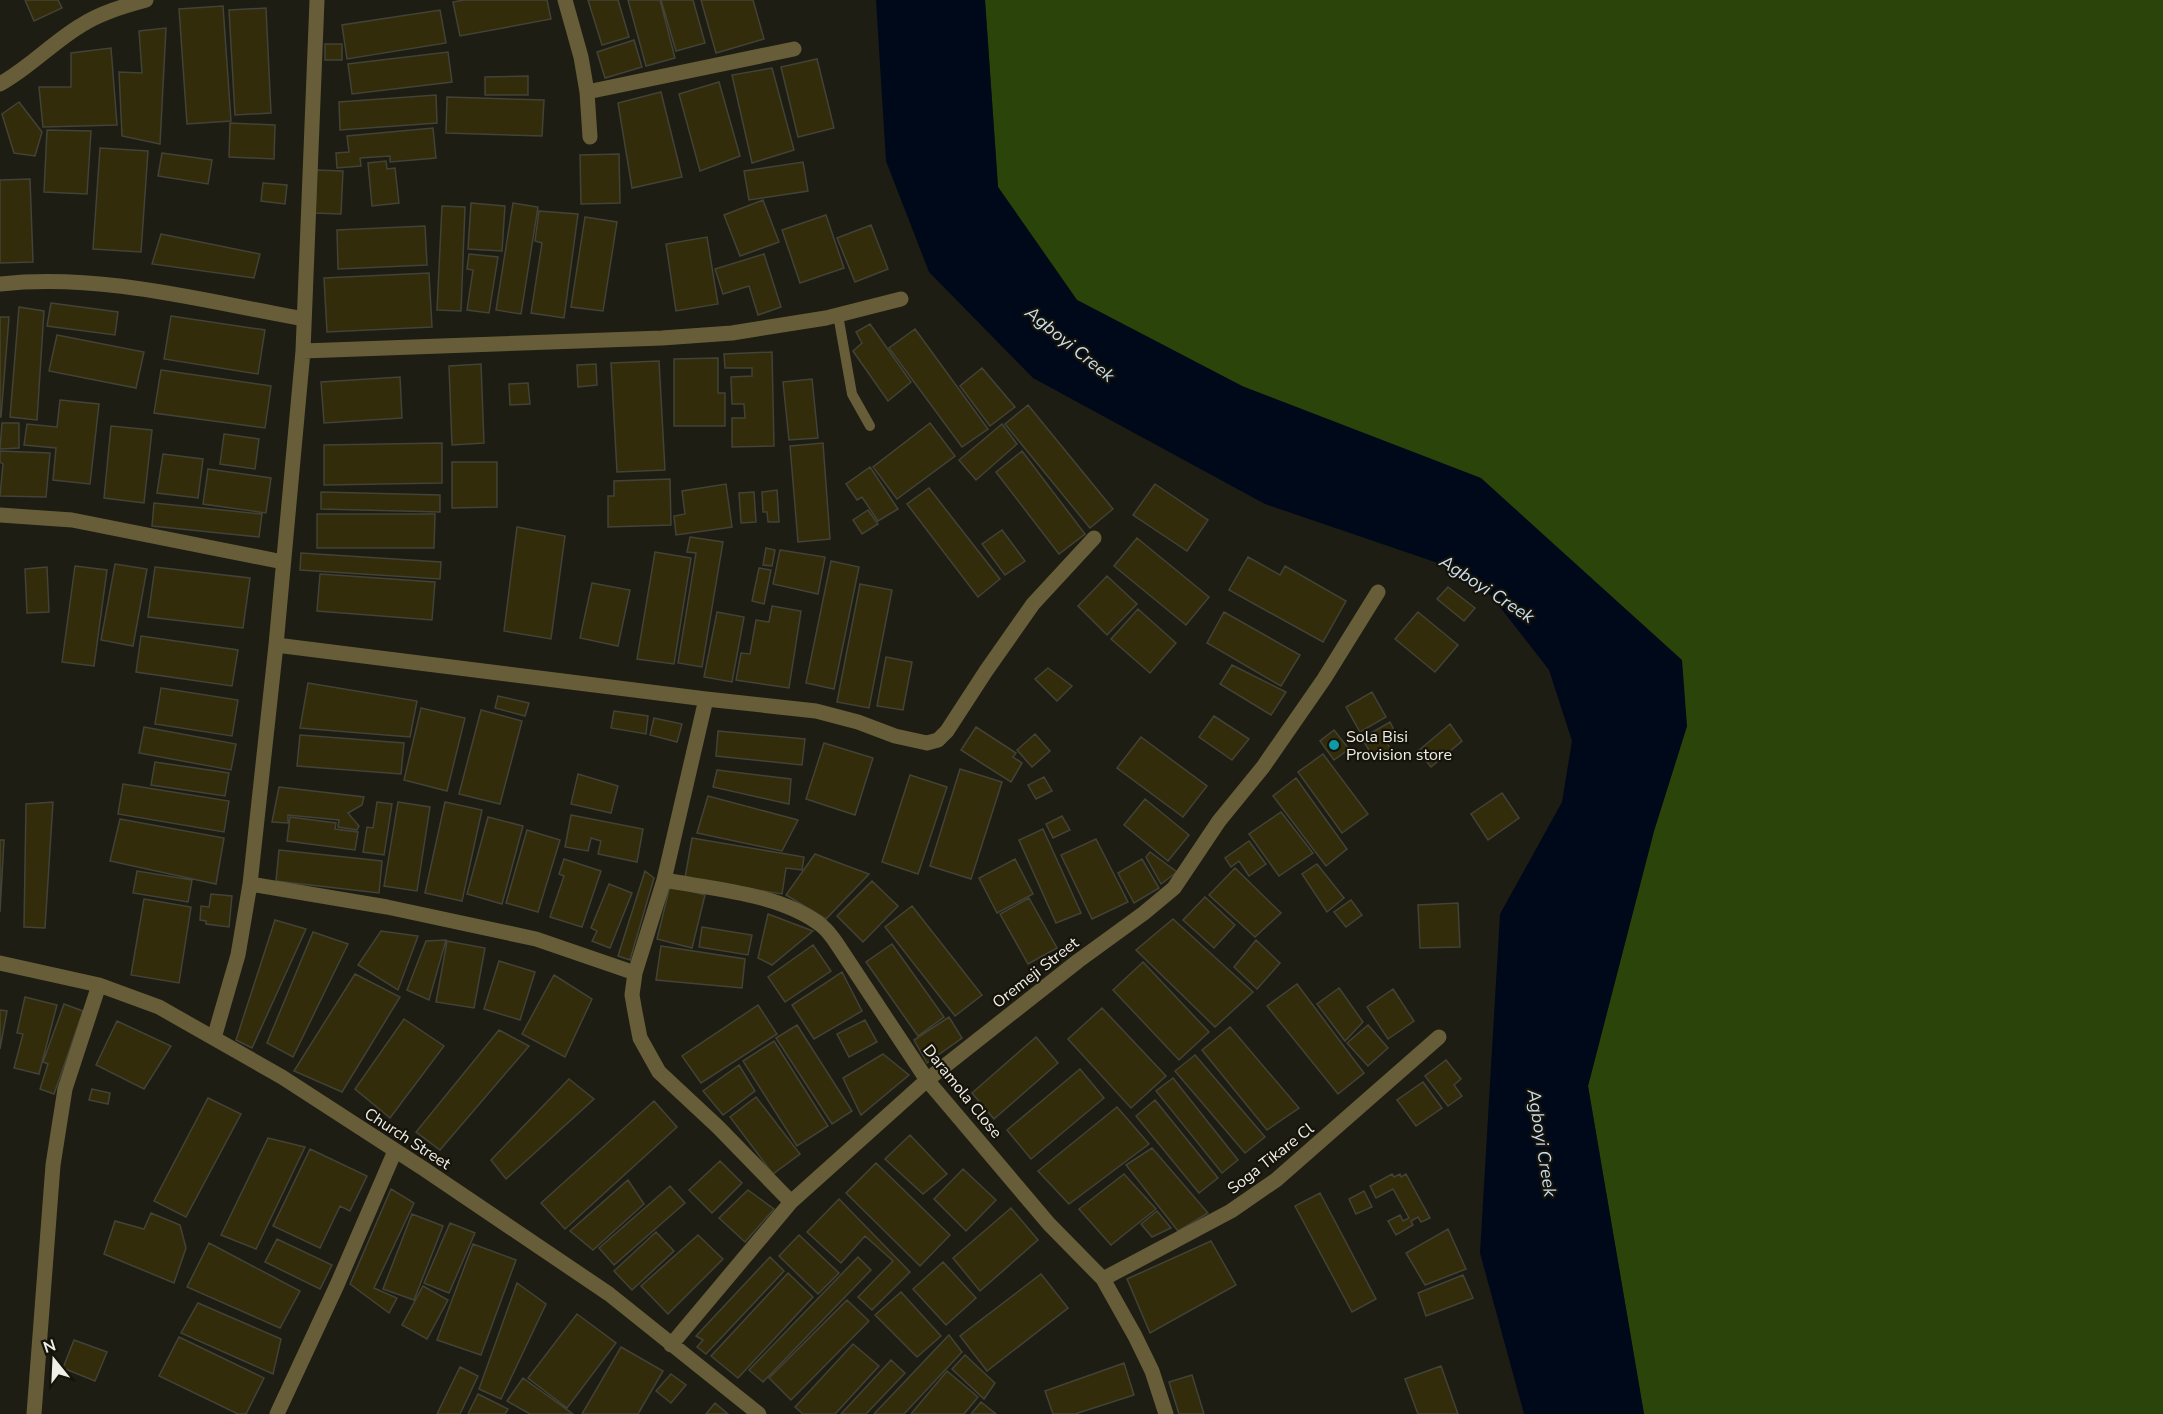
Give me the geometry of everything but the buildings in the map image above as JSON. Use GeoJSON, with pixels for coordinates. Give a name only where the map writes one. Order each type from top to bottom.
{"type":"FeatureCollection","features":[{"type":"Feature","properties":{"kind":"street"},"geometry":{"type":"LineString","coordinates":[[0,84],[18,74],[82,24],[114,9],[146,0]]}},
{"type":"Feature","properties":{"kind":"street"},"geometry":{"type":"LineString","coordinates":[[214,1038],[238,955],[250,884],[276,645],[303,351],[317,0]]}},
{"type":"Feature","properties":{"kind":"street"},"geometry":{"type":"LineString","coordinates":[[565,0],[581,57],[587,92],[590,136]]}},
{"type":"Feature","properties":{"kind":"street"},"geometry":{"type":"LineString","coordinates":[[587,92],[794,49]]}},
{"type":"Feature","properties":{"kind":"street"},"geometry":{"type":"LineString","coordinates":[[0,284],[48,280],[143,288],[304,319]]}},
{"type":"Feature","properties":{"kind":"street"},"geometry":{"type":"LineString","coordinates":[[303,351],[732,333],[838,315],[901,299]]}},
{"type":"Feature","properties":{"kind":"street"},"geometry":{"type":"LineString","coordinates":[[0,515],[72,520],[283,562]]}},
{"type":"Feature","properties":{"kind":"street"},"geometry":{"type":"LineString","coordinates":[[276,645],[816,711],[927,744],[938,740],[948,731],[1033,604],[1094,537]]}},
{"type":"Feature","properties":{"kind":"street","name":"Oremeji Street"},"geometry":{"type":"LineString","coordinates":[[671,1346],[791,1202],[927,1080],[1174,888],[1219,821],[1263,767],[1324,679],[1378,592]]}},
{"type":"Feature","properties":{"kind":"street"},"geometry":{"type":"LineString","coordinates":[[706,699],[664,880],[635,973],[632,995],[640,1038],[659,1072],[718,1127],[791,1202]]}},
{"type":"Feature","properties":{"kind":"street","name":"Daramola Close"},"geometry":{"type":"LineString","coordinates":[[664,880],[773,902],[804,914],[824,927],[927,1080],[1049,1224],[1103,1279],[1152,1371],[1166,1414]]}},
{"type":"Feature","properties":{"kind":"street"},"geometry":{"type":"LineString","coordinates":[[250,884],[387,907],[536,939],[635,973]]}},
{"type":"Feature","properties":{"kind":"street","name":"Church Street"},"geometry":{"type":"LineString","coordinates":[[0,963],[99,985],[159,1007],[282,1077],[424,1169],[609,1294],[671,1346],[759,1414]]}},
{"type":"Feature","properties":{"kind":"street"},"geometry":{"type":"LineString","coordinates":[[34,1414],[53,1165],[65,1089],[99,985]]}},
{"type":"Feature","properties":{"kind":"street","name":"Soga Tikare Cl"},"geometry":{"type":"LineString","coordinates":[[1103,1279],[1231,1212],[1276,1180],[1439,1037]]}},
{"type":"Feature","properties":{"kind":"street"},"geometry":{"type":"LineString","coordinates":[[277,1414],[337,1285],[395,1151]]}},
{"type":"Feature","properties":{"kind":"lane"},"geometry":{"type":"LineString","coordinates":[[838,315],[852,394],[870,426]]}},
{"type":"Feature","properties":{"kind":"green space"},"geometry":{"type":"Polygon","coordinates":[[[985,0],[2163,0],[2163,1414],[1644,1414],[1588,1086],[1654,831],[1687,726],[1242,386],[1077,300],[998,187],[985,0]]]}},
{"type":"Feature","properties":{"kind":"water"},"geometry":{"type":"Polygon","coordinates":[[[876,0],[985,0],[998,187],[1077,300],[1242,386],[1481,478],[1682,660],[1687,726],[1654,831],[1588,1086],[1644,1414],[1524,1414],[1480,1253],[1500,914],[1562,802],[1572,741],[1549,670],[1476,576],[1265,504],[1033,378],[929,272],[886,161],[876,0]]]}},
{"type":"Feature","properties":{"kind":"waterway","name":"Agboyi Creek"},"geometry":{"type":"LineString","coordinates":[[1450,565],[1491,591]]}},
{"type":"Feature","properties":{"kind":"place","name":"Sola Bisi Provision store"},"geometry":{"type":"Point","coordinates":[1334,745]}}]}
